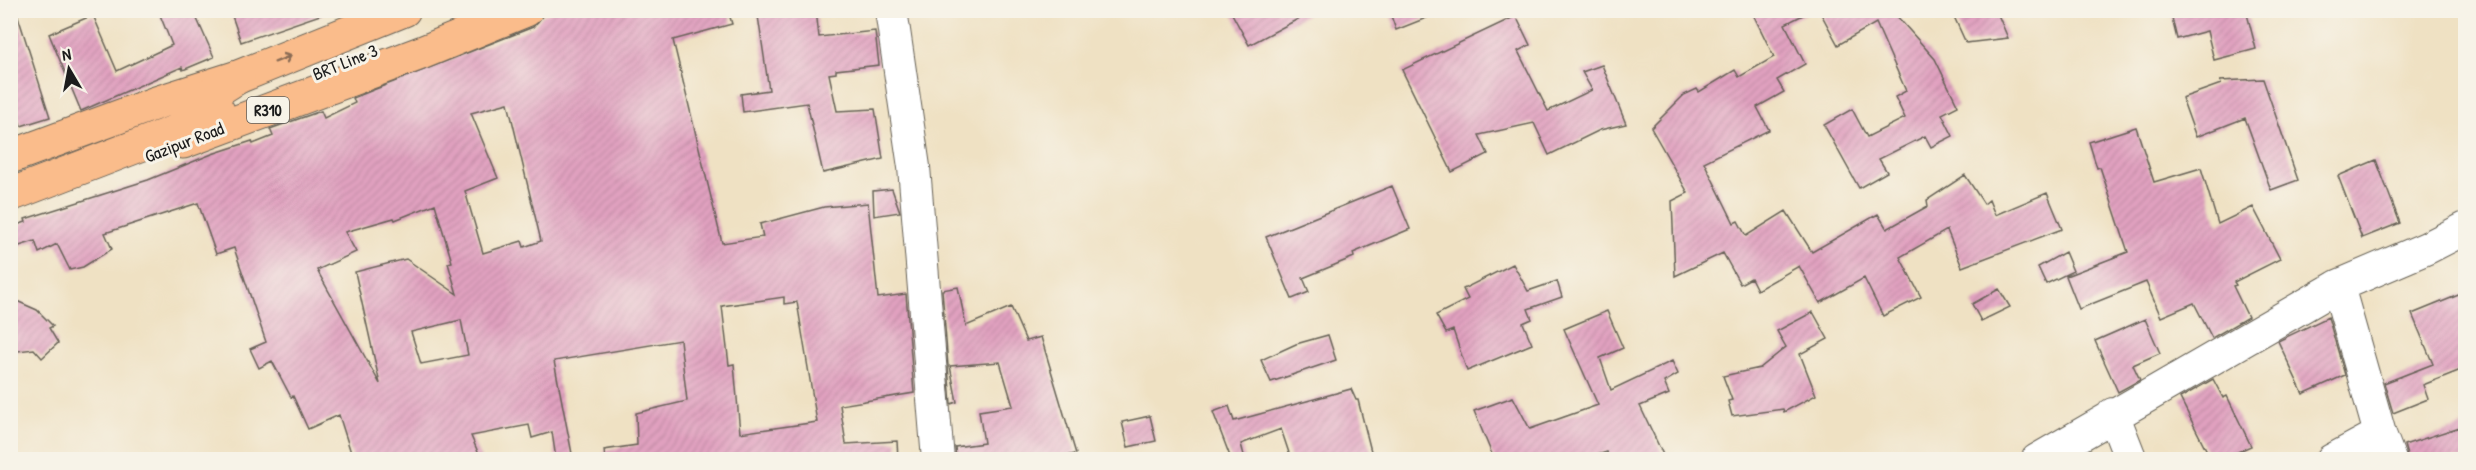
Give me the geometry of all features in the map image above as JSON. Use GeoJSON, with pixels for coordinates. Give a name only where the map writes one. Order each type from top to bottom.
{"type":"FeatureCollection","features":[{"type":"Feature","properties":{"kind":"main road","name":"R310"},"geometry":{"type":"LineString","coordinates":[[10,157],[156,103],[238,77],[404,10]]}},
{"type":"Feature","properties":{"kind":"main road","name":"BRT Line 3"},"geometry":{"type":"LineString","coordinates":[[10,195],[192,125],[218,111],[471,10]]}},
{"type":"Feature","properties":{"kind":"main road","name":"Gazipur Road"},"geometry":{"type":"LineString","coordinates":[[10,209],[421,53],[526,10]]}},
{"type":"Feature","properties":{"kind":"main road"},"geometry":{"type":"LineString","coordinates":[[184,111],[238,77]]}},
{"type":"Feature","properties":{"kind":"main road","name":"BRT Line 3"},"geometry":{"type":"LineString","coordinates":[[10,177],[184,111],[218,111]]}},
{"type":"Feature","properties":{"kind":"street"},"geometry":{"type":"LineString","coordinates":[[891,10],[914,166],[938,459]]}},
{"type":"Feature","properties":{"kind":"street"},"geometry":{"type":"LineString","coordinates":[[2037,459],[2338,286],[2427,248],[2466,228]]}},
{"type":"Feature","properties":{"kind":"street"},"geometry":{"type":"LineString","coordinates":[[2332,459],[2385,447],[2338,286]]}},
{"type":"Feature","properties":{"kind":"street"},"geometry":{"type":"LineString","coordinates":[[2113,414],[2131,459]]}},
{"type":"Feature","properties":{"kind":"building"},"geometry":{"type":"Polygon","coordinates":[[[10,10],[16,10],[50,117],[21,126],[10,92],[10,10]]]}},
{"type":"Feature","properties":{"kind":"building"},"geometry":{"type":"Polygon","coordinates":[[[158,10],[193,10],[214,57],[183,70],[182,67],[81,111],[49,34],[93,15],[117,71],[172,45],[158,10]]]}},
{"type":"Feature","properties":{"kind":"building"},"geometry":{"type":"Polygon","coordinates":[[[230,10],[326,10],[326,13],[241,42],[230,10]]]}},
{"type":"Feature","properties":{"kind":"building"},"geometry":{"type":"Polygon","coordinates":[[[558,10],[728,10],[732,24],[673,40],[722,243],[763,237],[760,224],[824,207],[868,203],[878,298],[906,294],[914,393],[840,405],[846,444],[897,441],[898,459],[605,459],[604,450],[637,445],[636,413],[687,401],[680,340],[554,361],[573,459],[556,459],[552,432],[532,438],[529,425],[471,436],[481,459],[353,459],[339,415],[308,429],[293,396],[291,397],[272,361],[259,368],[250,349],[266,342],[234,248],[216,254],[198,203],[105,233],[112,249],[83,267],[70,270],[57,244],[39,253],[35,241],[10,249],[10,227],[26,222],[25,219],[148,180],[212,154],[252,141],[253,144],[273,136],[270,129],[321,111],[324,118],[355,103],[353,98],[533,27],[543,15],[558,10]],[[508,103],[471,113],[498,178],[465,191],[483,253],[522,241],[524,247],[541,241],[508,103]],[[435,204],[395,220],[394,218],[345,232],[356,252],[317,270],[380,384],[355,272],[406,259],[457,294],[448,263],[452,262],[435,204]],[[784,297],[722,306],[729,365],[734,364],[740,433],[817,422],[797,302],[784,304],[784,297]],[[461,320],[411,332],[421,364],[468,355],[461,320]]]}},
{"type":"Feature","properties":{"kind":"building"},"geometry":{"type":"Polygon","coordinates":[[[816,10],[819,37],[875,31],[879,65],[836,70],[836,73],[829,74],[837,111],[875,109],[883,159],[823,173],[807,103],[743,112],[741,94],[769,90],[758,16],[816,10]]]}},
{"type":"Feature","properties":{"kind":"building"},"geometry":{"type":"Polygon","coordinates":[[[1230,10],[1315,10],[1249,45],[1230,10]]]}},
{"type":"Feature","properties":{"kind":"building"},"geometry":{"type":"Polygon","coordinates":[[[1389,10],[1443,10],[1444,11],[1396,30],[1389,10]]]}},
{"type":"Feature","properties":{"kind":"building"},"geometry":{"type":"Polygon","coordinates":[[[1751,10],[1813,10],[1785,24],[1805,64],[1777,80],[1784,92],[1757,107],[1769,130],[1704,162],[1734,223],[1738,221],[1746,236],[1786,211],[1812,252],[1878,214],[1887,229],[1928,206],[1927,200],[1965,175],[1984,204],[1989,200],[1995,215],[2047,193],[2062,229],[1962,267],[1947,230],[1900,257],[1921,297],[1883,316],[1864,278],[1820,303],[1799,266],[1757,290],[1751,278],[1740,284],[1723,253],[1675,276],[1672,201],[1688,193],[1651,128],[1684,95],[1697,89],[1699,92],[1735,70],[1739,77],[1774,57],[1751,10]]]}},
{"type":"Feature","properties":{"kind":"building"},"geometry":{"type":"Polygon","coordinates":[[[1819,10],[1899,10],[1894,13],[1935,59],[1958,106],[1942,114],[1953,136],[1931,147],[1925,136],[1879,159],[1887,172],[1859,188],[1824,125],[1852,109],[1867,137],[1905,118],[1895,97],[1906,91],[1876,23],[1838,45],[1819,10]]]}},
{"type":"Feature","properties":{"kind":"building"},"geometry":{"type":"Polygon","coordinates":[[[1951,10],[1996,10],[2008,38],[1966,43],[1951,10]]]}},
{"type":"Feature","properties":{"kind":"building"},"geometry":{"type":"Polygon","coordinates":[[[2170,10],[2246,10],[2256,49],[2214,60],[2207,31],[2177,39],[2170,10]]]}},
{"type":"Feature","properties":{"kind":"building"},"geometry":{"type":"Polygon","coordinates":[[[1516,16],[1530,45],[1518,51],[1548,111],[1592,90],[1582,72],[1602,65],[1626,124],[1600,130],[1549,155],[1534,123],[1479,135],[1488,154],[1452,172],[1402,70],[1516,16]]]}},
{"type":"Feature","properties":{"kind":"building"},"geometry":{"type":"Polygon","coordinates":[[[2263,79],[2298,180],[2271,190],[2245,118],[2196,137],[2182,98],[2221,84],[2220,81],[2263,79]]]}},
{"type":"Feature","properties":{"kind":"building"},"geometry":{"type":"Polygon","coordinates":[[[2136,127],[2154,182],[2201,168],[2218,224],[2253,207],[2280,259],[2234,282],[2236,285],[2233,286],[2248,317],[2212,338],[2194,303],[2161,317],[2146,282],[2079,309],[2066,276],[2128,252],[2100,167],[2097,168],[2089,142],[2136,127]]]}},
{"type":"Feature","properties":{"kind":"building"},"geometry":{"type":"Polygon","coordinates":[[[2376,160],[2400,223],[2362,238],[2338,176],[2376,160]]]}},
{"type":"Feature","properties":{"kind":"building"},"geometry":{"type":"Polygon","coordinates":[[[1392,186],[1410,229],[1353,253],[1354,257],[1303,278],[1309,292],[1292,299],[1266,237],[1392,186]]]}},
{"type":"Feature","properties":{"kind":"building"},"geometry":{"type":"Polygon","coordinates":[[[892,189],[900,212],[874,216],[873,191],[892,189]]]}},
{"type":"Feature","properties":{"kind":"building"},"geometry":{"type":"Polygon","coordinates":[[[2065,252],[2073,271],[2046,284],[2038,267],[2065,252]]]}},
{"type":"Feature","properties":{"kind":"building"},"geometry":{"type":"Polygon","coordinates":[[[1513,264],[1528,291],[1557,281],[1562,297],[1528,309],[1532,319],[1523,323],[1532,344],[1467,371],[1453,330],[1446,333],[1436,315],[1468,299],[1463,289],[1513,264]]]}},
{"type":"Feature","properties":{"kind":"building"},"geometry":{"type":"Polygon","coordinates":[[[958,287],[966,326],[1011,307],[1026,341],[1041,337],[1076,454],[1047,459],[956,459],[955,447],[984,443],[979,411],[1013,406],[1000,362],[950,366],[957,402],[951,404],[942,290],[958,287]]]}},
{"type":"Feature","properties":{"kind":"building"},"geometry":{"type":"Polygon","coordinates":[[[1999,289],[2010,307],[1981,321],[1972,304],[1999,289]]]}},
{"type":"Feature","properties":{"kind":"building"},"geometry":{"type":"Polygon","coordinates":[[[2461,294],[2466,304],[2466,368],[2423,385],[2428,399],[2393,413],[2384,383],[2433,364],[2412,314],[2461,294]]]}},
{"type":"Feature","properties":{"kind":"building"},"geometry":{"type":"Polygon","coordinates":[[[10,298],[37,310],[53,326],[49,328],[58,343],[42,358],[34,349],[10,352],[10,298]]]}},
{"type":"Feature","properties":{"kind":"building"},"geometry":{"type":"Polygon","coordinates":[[[1607,311],[1623,348],[1600,358],[1611,390],[1672,361],[1678,374],[1664,382],[1669,394],[1640,406],[1665,459],[1609,459],[1607,452],[1585,459],[1494,459],[1474,411],[1513,397],[1530,429],[1598,405],[1564,329],[1607,311]]]}},
{"type":"Feature","properties":{"kind":"building"},"geometry":{"type":"Polygon","coordinates":[[[1813,312],[1828,339],[1800,354],[1816,395],[1784,412],[1783,409],[1732,416],[1728,401],[1732,400],[1723,376],[1760,368],[1786,347],[1777,331],[1813,312]]]}},
{"type":"Feature","properties":{"kind":"building"},"geometry":{"type":"Polygon","coordinates":[[[2328,317],[2345,375],[2303,394],[2278,341],[2328,317]]]}},
{"type":"Feature","properties":{"kind":"building"},"geometry":{"type":"Polygon","coordinates":[[[2145,319],[2160,353],[2133,365],[2140,380],[2118,392],[2095,341],[2145,319]]]}},
{"type":"Feature","properties":{"kind":"building"},"geometry":{"type":"Polygon","coordinates":[[[1328,335],[1336,360],[1271,382],[1261,360],[1296,344],[1328,335]]]}},
{"type":"Feature","properties":{"kind":"building"},"geometry":{"type":"Polygon","coordinates":[[[2213,379],[2223,398],[2227,396],[2251,446],[2222,459],[2211,459],[2180,398],[2213,379]]]}},
{"type":"Feature","properties":{"kind":"building"},"geometry":{"type":"Polygon","coordinates":[[[1351,389],[1358,400],[1373,459],[1291,459],[1281,429],[1241,444],[1245,459],[1231,459],[1213,412],[1229,406],[1234,421],[1351,389]]]}},
{"type":"Feature","properties":{"kind":"building"},"geometry":{"type":"Polygon","coordinates":[[[1150,416],[1156,441],[1128,447],[1122,422],[1150,416]]]}},
{"type":"Feature","properties":{"kind":"building"},"geometry":{"type":"Polygon","coordinates":[[[2466,425],[2466,459],[2408,459],[2404,445],[2466,425]]]}}]}
